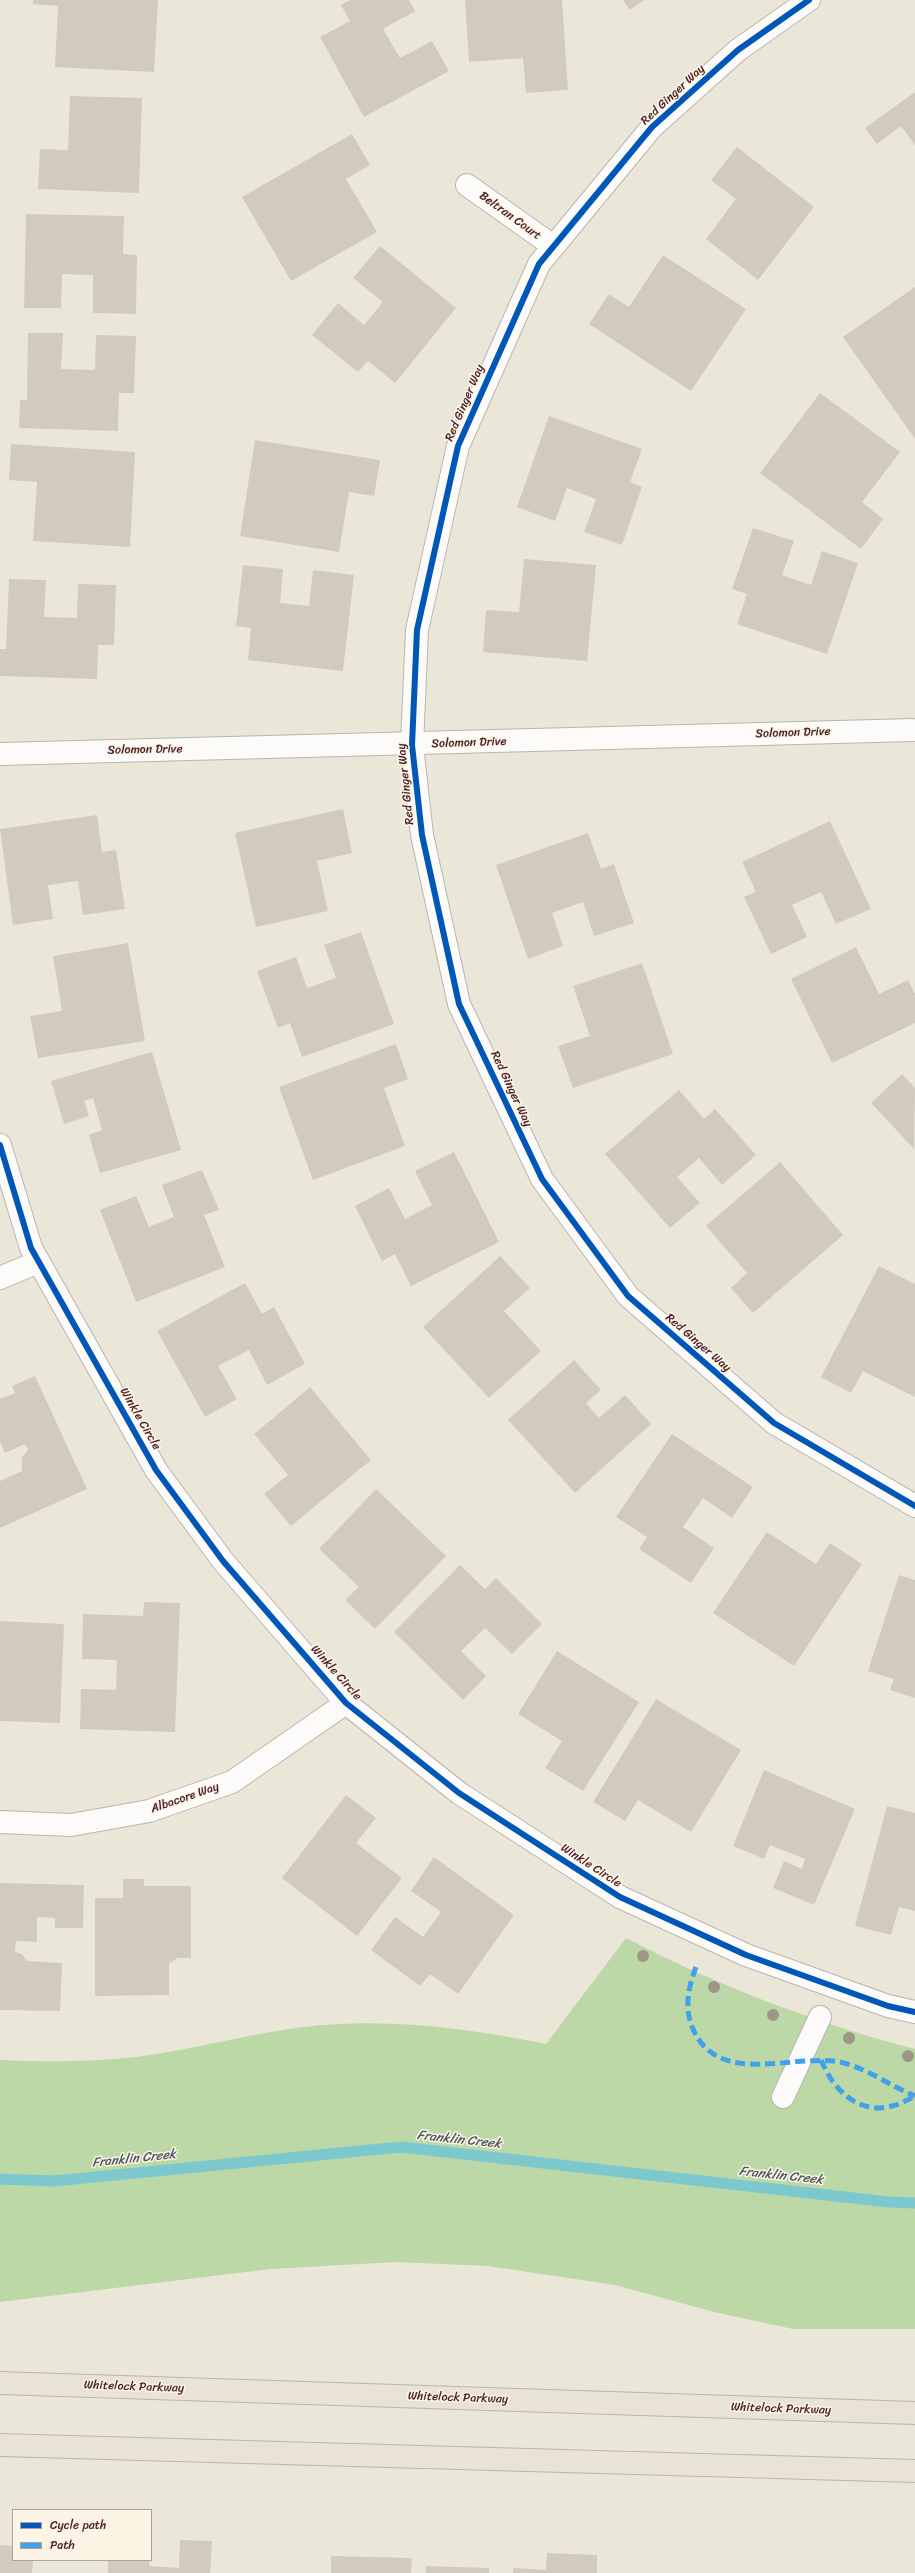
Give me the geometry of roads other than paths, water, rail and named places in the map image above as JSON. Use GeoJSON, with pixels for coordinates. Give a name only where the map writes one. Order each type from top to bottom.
{"type":"FeatureCollection","features":[{"type":"Feature","properties":{"kind":"main road","name":"Whitelock Parkway"},"geometry":{"type":"LineString","coordinates":[[0,2383],[915,2413]]}},
{"type":"Feature","properties":{"kind":"main road"},"geometry":{"type":"LineString","coordinates":[[0,2445],[915,2471]]}},
{"type":"Feature","properties":{"kind":"street","name":"Red Ginger Way"},"geometry":{"type":"LineString","coordinates":[[809,0],[738,50],[652,127],[538,264],[458,446],[417,630],[412,745],[422,835],[459,1004],[542,1179],[634,1302],[774,1424],[915,1506]]}},
{"type":"Feature","properties":{"kind":"street","name":"Beltran Court"},"geometry":{"type":"LineString","coordinates":[[467,185],[553,246]]}},
{"type":"Feature","properties":{"kind":"street","name":"Solomon Drive"},"geometry":{"type":"LineString","coordinates":[[0,754],[412,745],[914,730]]}},
{"type":"Feature","properties":{"kind":"street","name":"Winkle Circle"},"geometry":{"type":"LineString","coordinates":[[0,1145],[31,1248],[156,1470],[223,1561],[346,1703],[459,1793],[620,1897],[746,1956],[888,2006],[915,2012]]}},
{"type":"Feature","properties":{"kind":"street"},"geometry":{"type":"LineString","coordinates":[[0,1278],[38,1262]]}},
{"type":"Feature","properties":{"kind":"street","name":"Albacore Way"},"geometry":{"type":"LineString","coordinates":[[0,1822],[71,1825],[149,1811],[232,1782],[346,1703]]}},
{"type":"Feature","properties":{"kind":"street"},"geometry":{"type":"LineString","coordinates":[[783,2097],[820,2018]]}},
{"type":"Feature","properties":{"kind":"waterway","name":"Franklin Creek"},"geometry":{"type":"LineString","coordinates":[[0,2179],[54,2181],[401,2147],[889,2202],[915,2203]]}}]}
